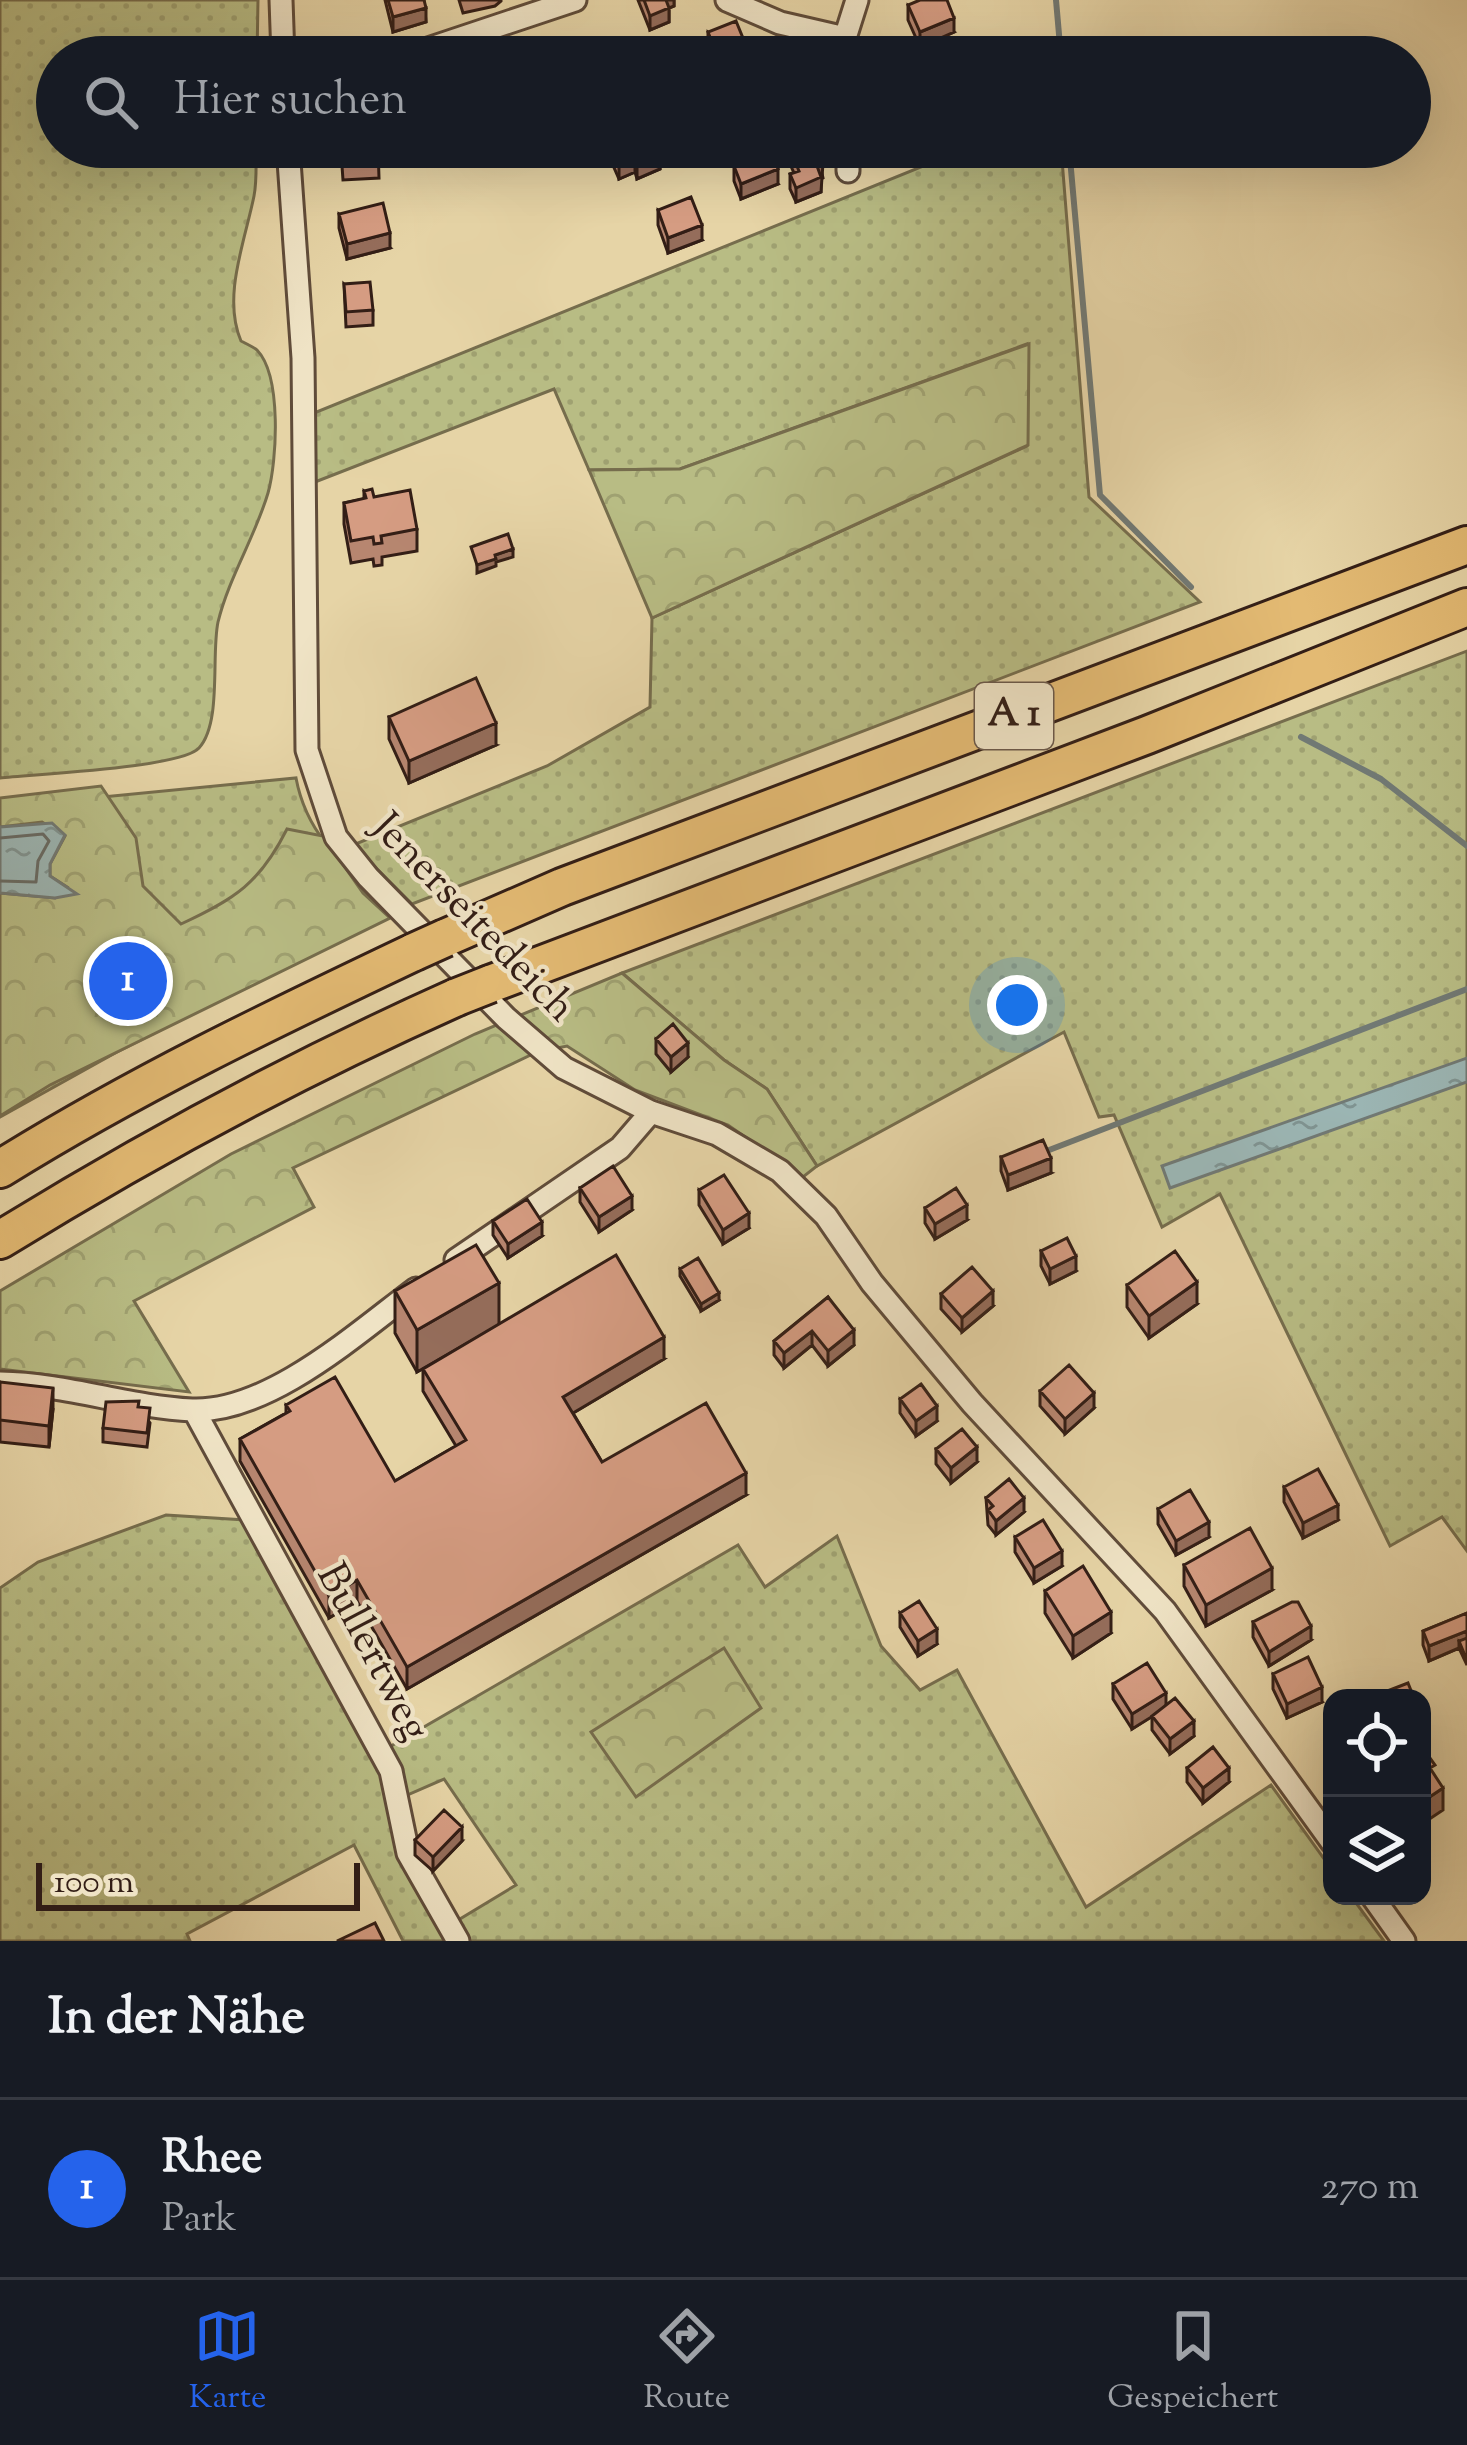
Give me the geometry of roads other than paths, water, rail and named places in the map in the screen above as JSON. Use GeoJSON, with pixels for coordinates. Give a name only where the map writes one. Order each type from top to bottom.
{"type":"FeatureCollection","features":[{"type":"Feature","properties":{"kind":"highway","name":"A 1"},"geometry":{"type":"LineString","coordinates":[[0,1169],[74,1123],[229,1041],[562,887],[1467,545]]}},
{"type":"Feature","properties":{"kind":"highway","name":"A 1"},"geometry":{"type":"LineString","coordinates":[[0,1240],[232,1105],[473,991],[1147,735],[1467,607]]}},
{"type":"Feature","properties":{"kind":"street"},"geometry":{"type":"LineString","coordinates":[[281,0],[282,36]]}},
{"type":"Feature","properties":{"kind":"street"},"geometry":{"type":"LineString","coordinates":[[467,36],[575,0]]}},
{"type":"Feature","properties":{"kind":"street"},"geometry":{"type":"LineString","coordinates":[[728,0],[815,36]]}},
{"type":"Feature","properties":{"kind":"street"},"geometry":{"type":"LineString","coordinates":[[850,36],[857,0]]}},
{"type":"Feature","properties":{"kind":"street","name":"Jenerseitedeich"},"geometry":{"type":"LineString","coordinates":[[289,168],[303,358],[308,750],[335,837],[506,1018],[564,1068],[651,1112],[717,1134],[780,1171],[826,1216],[872,1283],[972,1403],[1165,1611],[1323,1830]]}},
{"type":"Feature","properties":{"kind":"street"},"geometry":{"type":"LineString","coordinates":[[0,1383],[41,1383],[194,1410],[239,1402],[319,1360],[490,1235],[620,1148],[651,1112]]}},
{"type":"Feature","properties":{"kind":"street","name":"Bullertweg"},"geometry":{"type":"LineString","coordinates":[[194,1410],[391,1771],[408,1853],[458,1941]]}},
{"type":"Feature","properties":{"kind":"street"},"geometry":{"type":"LineString","coordinates":[[1378,1905],[1404,1941]]}},
{"type":"Feature","properties":{"kind":"water"},"geometry":{"type":"Polygon","coordinates":[[[52,823],[65,835],[50,864],[50,876],[77,894],[55,898],[0,893],[0,827],[52,823]]]}},
{"type":"Feature","properties":{"kind":"water"},"geometry":{"type":"Polygon","coordinates":[[[1467,1058],[1467,1082],[1170,1188],[1162,1166],[1467,1058]]]}},
{"type":"Feature","properties":{"kind":"waterway"},"geometry":{"type":"LineString","coordinates":[[1056,0],[1059,36]]}},
{"type":"Feature","properties":{"kind":"waterway"},"geometry":{"type":"LineString","coordinates":[[1071,168],[1100,495],[1191,587]]}},
{"type":"Feature","properties":{"kind":"waterway"},"geometry":{"type":"LineString","coordinates":[[1301,737],[1381,779],[1467,846]]}},
{"type":"Feature","properties":{"kind":"waterway"},"geometry":{"type":"LineString","coordinates":[[1044,1152],[1467,989]]}},
{"type":"Feature","properties":{"kind":"place","name":"Rhee"},"geometry":{"type":"Point","coordinates":[128,981]}}]}
